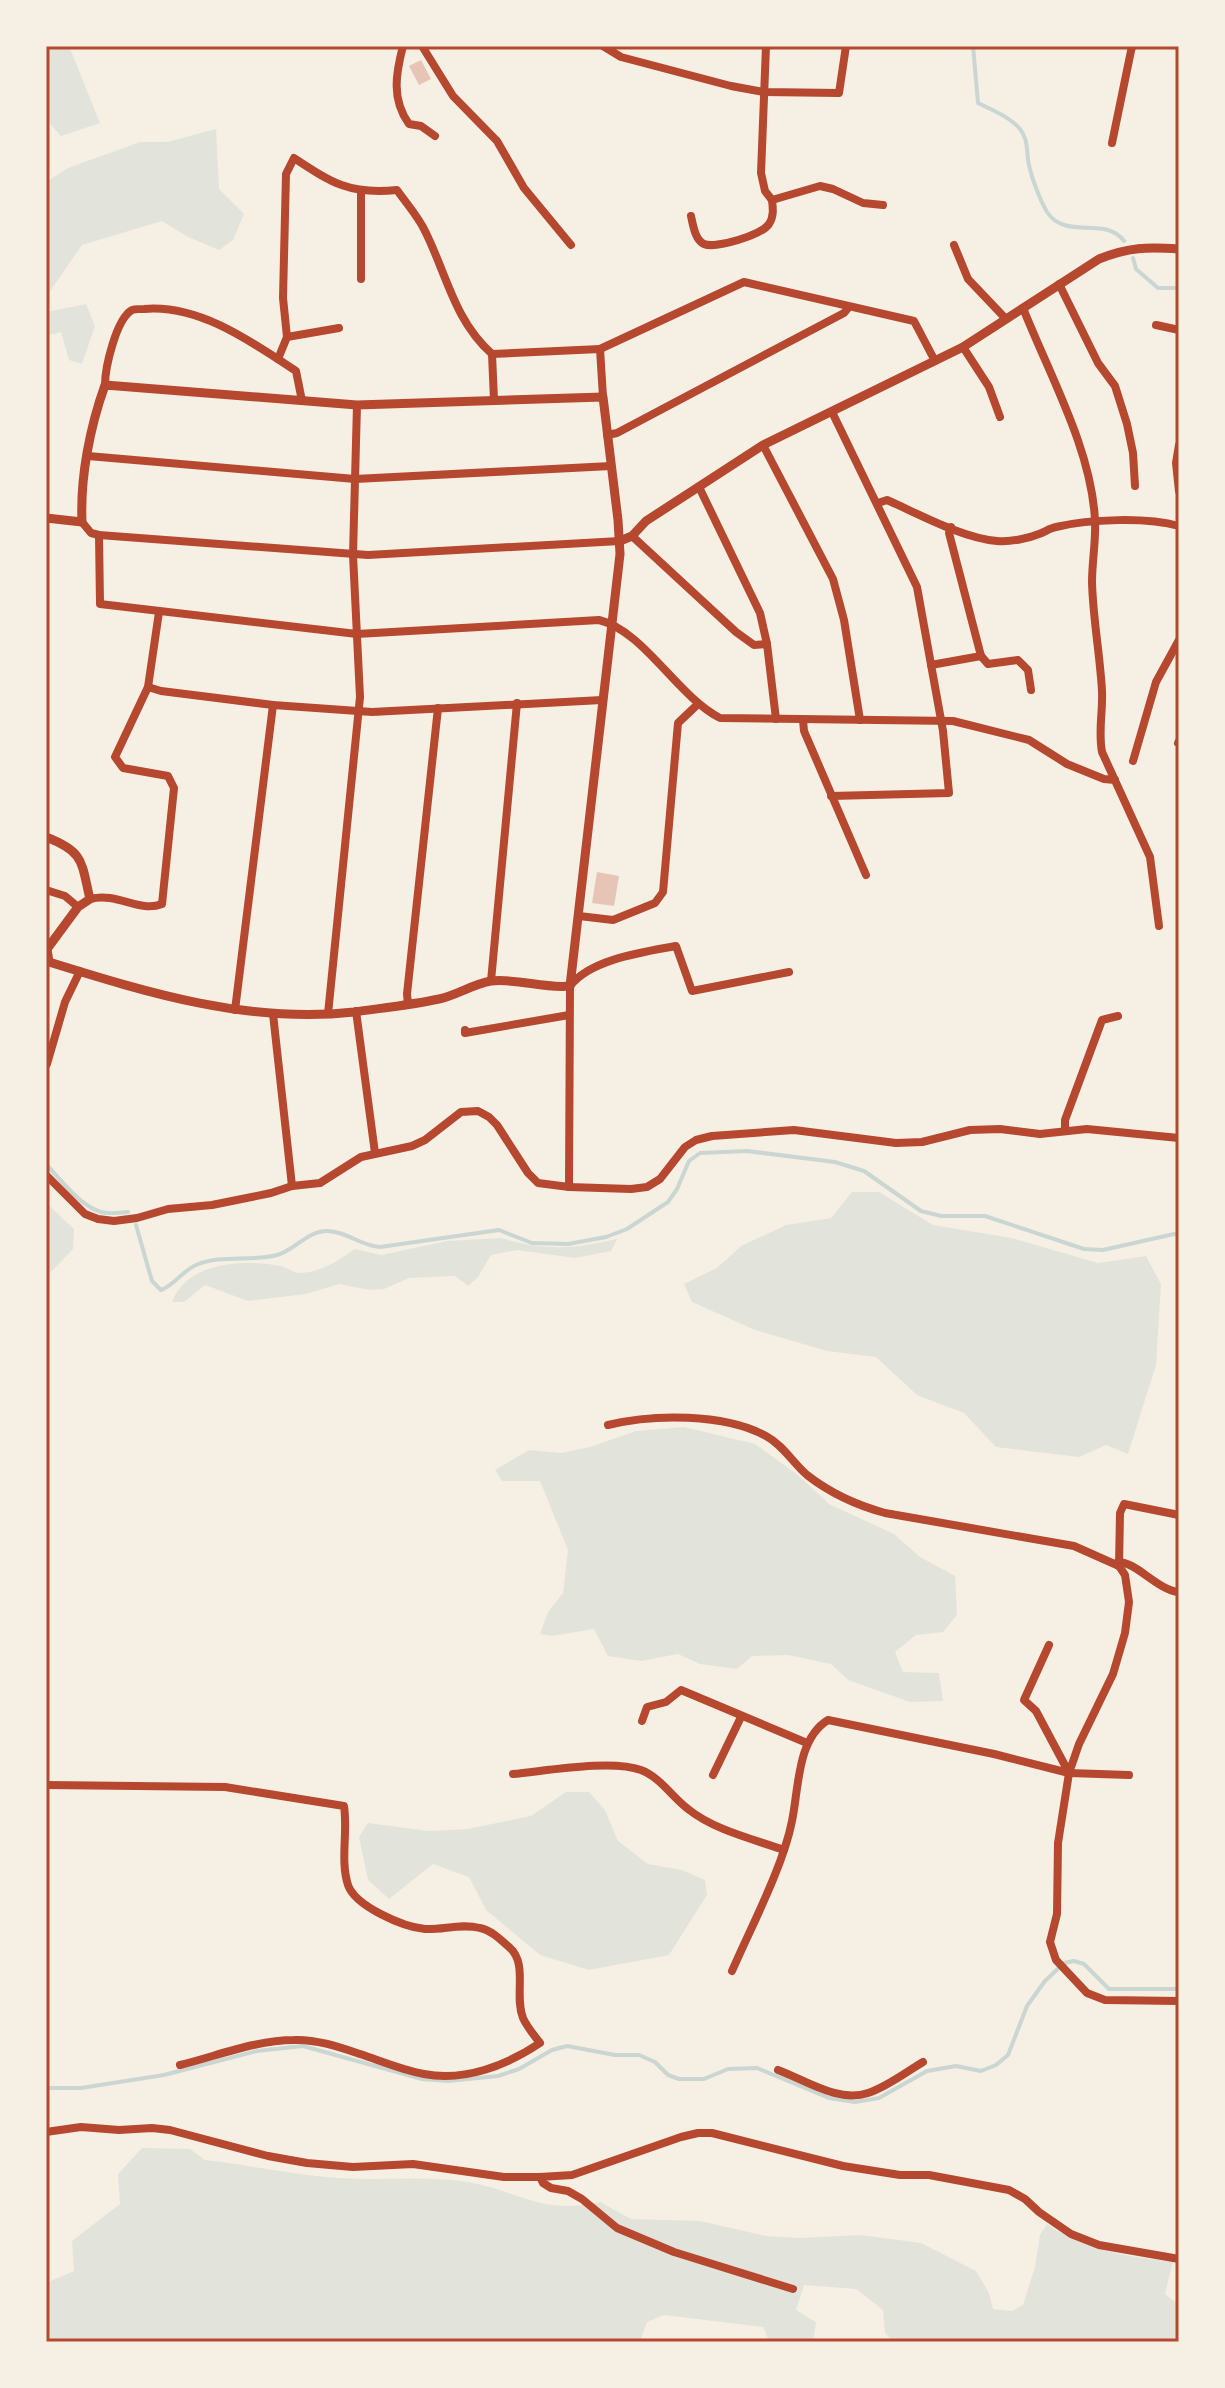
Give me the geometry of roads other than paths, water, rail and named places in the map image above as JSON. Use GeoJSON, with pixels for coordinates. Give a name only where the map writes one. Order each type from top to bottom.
{"type":"FeatureCollection","features":[{"type":"Feature","properties":{"kind":"street"},"geometry":{"type":"LineString","coordinates":[[403,46],[395,76],[404,117],[409,124],[421,126],[435,136]]}},
{"type":"Feature","properties":{"kind":"street"},"geometry":{"type":"LineString","coordinates":[[422,46],[453,96],[497,141],[524,188],[571,245]]}},
{"type":"Feature","properties":{"kind":"street"},"geometry":{"type":"LineString","coordinates":[[603,46],[621,57],[731,86],[764,92],[839,93],[846,46]]}},
{"type":"Feature","properties":{"kind":"street"},"geometry":{"type":"LineString","coordinates":[[691,216],[697,237],[703,244],[712,245],[758,235],[773,214],[772,200],[765,191],[761,173],[766,46]]}},
{"type":"Feature","properties":{"kind":"street"},"geometry":{"type":"LineString","coordinates":[[1112,143],[1132,46]]}},
{"type":"Feature","properties":{"kind":"street"},"geometry":{"type":"LineString","coordinates":[[278,359],[287,337],[283,298],[286,174],[294,158],[336,185],[361,192],[397,190],[424,228],[464,324],[492,354],[600,349],[744,282],[914,321],[935,361]]}},
{"type":"Feature","properties":{"kind":"street"},"geometry":{"type":"LineString","coordinates":[[772,200],[820,186],[863,203],[883,205]]}},
{"type":"Feature","properties":{"kind":"street"},"geometry":{"type":"LineString","coordinates":[[361,192],[361,279]]}},
{"type":"Feature","properties":{"kind":"street"},"geometry":{"type":"LineString","coordinates":[[954,245],[968,279],[1006,319]]}},
{"type":"Feature","properties":{"kind":"street"},"geometry":{"type":"LineString","coordinates":[[302,401],[296,371],[220,325],[177,309],[132,310],[123,319],[110,352],[88,456],[81,506],[82,522],[91,533],[99,535],[353,555],[620,541],[632,536],[646,521],[763,445],[963,347],[1099,259],[1143,247],[1179,249]]}},
{"type":"Feature","properties":{"kind":"street"},"geometry":{"type":"LineString","coordinates":[[1059,284],[1098,363],[1115,386],[1133,453],[1135,486]]}},
{"type":"Feature","properties":{"kind":"street"},"geometry":{"type":"LineString","coordinates":[[607,435],[631,426],[844,313],[849,307]]}},
{"type":"Feature","properties":{"kind":"street"},"geometry":{"type":"LineString","coordinates":[[1023,308],[1071,419],[1091,488],[1095,523],[1092,583],[1102,699],[1099,738],[1102,752],[1150,857],[1159,926]]}},
{"type":"Feature","properties":{"kind":"street"},"geometry":{"type":"LineString","coordinates":[[1156,325],[1179,330]]}},
{"type":"Feature","properties":{"kind":"street"},"geometry":{"type":"LineString","coordinates":[[287,337],[339,328]]}},
{"type":"Feature","properties":{"kind":"street"},"geometry":{"type":"LineString","coordinates":[[963,347],[989,387],[1000,417]]}},
{"type":"Feature","properties":{"kind":"street"},"geometry":{"type":"LineString","coordinates":[[569,1187],[570,986],[620,541],[600,349]]}},
{"type":"Feature","properties":{"kind":"street"},"geometry":{"type":"LineString","coordinates":[[492,354],[494,400]]}},
{"type":"Feature","properties":{"kind":"street"},"geometry":{"type":"LineString","coordinates":[[105,385],[357,405],[603,397]]}},
{"type":"Feature","properties":{"kind":"street"},"geometry":{"type":"LineString","coordinates":[[328,1014],[359,711],[353,555],[357,405]]}},
{"type":"Feature","properties":{"kind":"street"},"geometry":{"type":"LineString","coordinates":[[831,796],[949,793],[917,587],[832,412]]}},
{"type":"Feature","properties":{"kind":"street"},"geometry":{"type":"LineString","coordinates":[[763,445],[833,579],[844,620],[860,720]]}},
{"type":"Feature","properties":{"kind":"street"},"geometry":{"type":"LineString","coordinates":[[1179,445],[1176,463],[1179,491]]}},
{"type":"Feature","properties":{"kind":"street"},"geometry":{"type":"LineString","coordinates":[[88,456],[355,479],[611,466]]}},
{"type":"Feature","properties":{"kind":"street"},"geometry":{"type":"LineString","coordinates":[[699,487],[760,613],[776,719]]}},
{"type":"Feature","properties":{"kind":"street"},"geometry":{"type":"LineString","coordinates":[[878,503],[887,500],[951,527],[999,542],[1041,534],[1054,527],[1095,523],[1138,520],[1179,526]]}},
{"type":"Feature","properties":{"kind":"street"},"geometry":{"type":"LineString","coordinates":[[46,518],[82,522]]}},
{"type":"Feature","properties":{"kind":"street"},"geometry":{"type":"LineString","coordinates":[[951,527],[949,533],[981,656],[988,664],[1018,660],[1028,670],[1031,690]]}},
{"type":"Feature","properties":{"kind":"street"},"geometry":{"type":"LineString","coordinates":[[99,535],[100,604],[357,634],[599,620],[619,628],[698,704],[720,718],[940,720],[1029,740],[1067,764],[1104,779],[1115,780]]}},
{"type":"Feature","properties":{"kind":"street"},"geometry":{"type":"LineString","coordinates":[[632,536],[736,632],[754,645],[767,644]]}},
{"type":"Feature","properties":{"kind":"street"},"geometry":{"type":"LineString","coordinates":[[159,612],[148,687],[115,757],[123,768],[168,776],[174,788],[162,904],[151,909],[113,897],[90,899],[78,907],[47,949],[48,962],[198,1005],[273,1014],[328,1014],[408,1004],[441,999],[491,981],[554,988],[570,986],[580,973],[632,954],[676,946],[692,991],[789,972]]}},
{"type":"Feature","properties":{"kind":"street"},"geometry":{"type":"LineString","coordinates":[[1133,761],[1156,682],[1179,640]]}},
{"type":"Feature","properties":{"kind":"street"},"geometry":{"type":"LineString","coordinates":[[931,665],[981,656]]}},
{"type":"Feature","properties":{"kind":"street"},"geometry":{"type":"LineString","coordinates":[[148,687],[273,705],[359,711],[602,700]]}},
{"type":"Feature","properties":{"kind":"street"},"geometry":{"type":"LineString","coordinates":[[491,981],[517,703]]}},
{"type":"Feature","properties":{"kind":"street"},"geometry":{"type":"LineString","coordinates":[[579,916],[613,920],[655,903],[663,892],[678,723],[698,704]]}},
{"type":"Feature","properties":{"kind":"street"},"geometry":{"type":"LineString","coordinates":[[235,1010],[273,705]]}},
{"type":"Feature","properties":{"kind":"street"},"geometry":{"type":"LineString","coordinates":[[408,1004],[438,708]]}},
{"type":"Feature","properties":{"kind":"street"},"geometry":{"type":"LineString","coordinates":[[803,720],[804,731],[866,875]]}},
{"type":"Feature","properties":{"kind":"street"},"geometry":{"type":"LineString","coordinates":[[46,837],[63,843],[76,853],[83,866],[90,899]]}},
{"type":"Feature","properties":{"kind":"street"},"geometry":{"type":"LineString","coordinates":[[46,890],[65,896],[78,907]]}},
{"type":"Feature","properties":{"kind":"street"},"geometry":{"type":"LineString","coordinates":[[47,1064],[65,1002],[80,971]]}},
{"type":"Feature","properties":{"kind":"street"},"geometry":{"type":"LineString","coordinates":[[356,1011],[375,1153]]}},
{"type":"Feature","properties":{"kind":"street"},"geometry":{"type":"LineString","coordinates":[[273,1014],[292,1186]]}},
{"type":"Feature","properties":{"kind":"street"},"geometry":{"type":"LineString","coordinates":[[465,1030],[465,1033],[569,1015]]}},
{"type":"Feature","properties":{"kind":"street"},"geometry":{"type":"LineString","coordinates":[[1065,1130],[1065,1120],[1102,1020],[1118,1016]]}},
{"type":"Feature","properties":{"kind":"street"},"geometry":{"type":"LineString","coordinates":[[46,1175],[85,1214],[114,1221],[320,1183],[361,1157],[412,1146],[425,1140],[461,1112],[478,1111],[497,1125],[538,1183],[569,1187],[647,1187],[660,1179],[685,1147],[712,1136],[794,1130],[896,1143],[922,1142],[970,1130],[1000,1129],[1040,1134],[1087,1129],[1179,1138]]}},
{"type":"Feature","properties":{"kind":"street"},"geometry":{"type":"LineString","coordinates":[[608,1425],[661,1416],[723,1423],[767,1436],[805,1473],[858,1505],[885,1513],[1074,1546],[1118,1564],[1127,1562],[1168,1591],[1179,1592]]}},
{"type":"Feature","properties":{"kind":"street"},"geometry":{"type":"LineString","coordinates":[[1179,1515],[1124,1504],[1120,1513],[1118,1564],[1125,1575],[1129,1602],[1125,1633],[1113,1674],[1079,1744],[1069,1773],[1058,1843],[1057,1914],[1050,1942],[1056,1960],[1087,1993],[1105,2000],[1179,2001]]}},
{"type":"Feature","properties":{"kind":"street"},"geometry":{"type":"LineString","coordinates":[[1049,1645],[1024,1700],[1036,1711],[1069,1773]]}},
{"type":"Feature","properties":{"kind":"street"},"geometry":{"type":"LineString","coordinates":[[642,1721],[647,1707],[666,1702],[681,1690],[807,1743]]}},
{"type":"Feature","properties":{"kind":"street"},"geometry":{"type":"LineString","coordinates":[[713,1775],[741,1717]]}},
{"type":"Feature","properties":{"kind":"street"},"geometry":{"type":"LineString","coordinates":[[732,1971],[784,1850],[807,1743],[815,1728],[828,1720],[994,1754],[1069,1773],[1129,1775]]}},
{"type":"Feature","properties":{"kind":"street"},"geometry":{"type":"LineString","coordinates":[[513,1774],[598,1766],[625,1766],[642,1770],[654,1777],[689,1811],[725,1829],[784,1850]]}},
{"type":"Feature","properties":{"kind":"street"},"geometry":{"type":"LineString","coordinates":[[46,1785],[225,1787],[344,1806],[345,1873],[350,1890],[364,1905],[402,1922],[424,1929],[476,1927],[488,1930],[505,1943],[519,1962],[519,2000],[523,2017],[540,2043],[508,2063],[485,2071],[459,2074],[428,2075],[328,2044],[296,2039],[269,2042],[180,2065]]}},
{"type":"Feature","properties":{"kind":"street"},"geometry":{"type":"LineString","coordinates":[[778,2070],[827,2090],[859,2095],[871,2092],[923,2062]]}},
{"type":"Feature","properties":{"kind":"street"},"geometry":{"type":"LineString","coordinates":[[46,2132],[81,2127],[161,2129],[307,2163],[353,2167],[413,2164],[504,2177],[572,2175],[681,2137],[712,2133],[843,2166],[900,2175],[929,2175],[1009,2190],[1071,2234],[1099,2245],[1179,2259]]}},
{"type":"Feature","properties":{"kind":"street"},"geometry":{"type":"LineString","coordinates":[[540,2177],[551,2188],[568,2191],[582,2199],[617,2228],[674,2252],[793,2289]]}},
{"type":"Feature","properties":{"kind":"waterway"},"geometry":{"type":"LineString","coordinates":[[973,46],[978,103],[1006,117],[1023,133],[1032,177],[1047,212],[1064,225],[1107,230],[1124,241]]}},
{"type":"Feature","properties":{"kind":"waterway"},"geometry":{"type":"LineString","coordinates":[[1133,258],[1136,269],[1158,288],[1179,288]]}},
{"type":"Feature","properties":{"kind":"waterway"},"geometry":{"type":"LineString","coordinates":[[136,1225],[152,1281],[161,1290],[196,1265],[215,1260],[277,1255],[313,1234],[327,1231],[380,1247],[499,1230],[532,1243],[568,1244],[606,1237],[627,1229],[668,1202],[689,1161],[700,1153],[747,1151],[835,1162],[864,1171],[921,1211],[941,1216],[985,1216],[1084,1249],[1103,1250],[1179,1235]]}},
{"type":"Feature","properties":{"kind":"waterway"},"geometry":{"type":"LineString","coordinates":[[46,1164],[93,1209],[107,1213],[128,1212]]}},
{"type":"Feature","properties":{"kind":"waterway"},"geometry":{"type":"LineString","coordinates":[[46,2088],[81,2088],[164,2075],[257,2051],[303,2046],[422,2079],[448,2081],[498,2076],[567,2046],[615,2055],[639,2055],[679,2079],[704,2079],[728,2069],[757,2068],[829,2098],[855,2102],[879,2098],[927,2071],[956,2066],[981,2071],[996,2065],[1008,2055],[1027,2006],[1045,1981],[1064,1963],[1074,1961],[1084,1964],[1109,1989],[1179,1989]]}}]}
